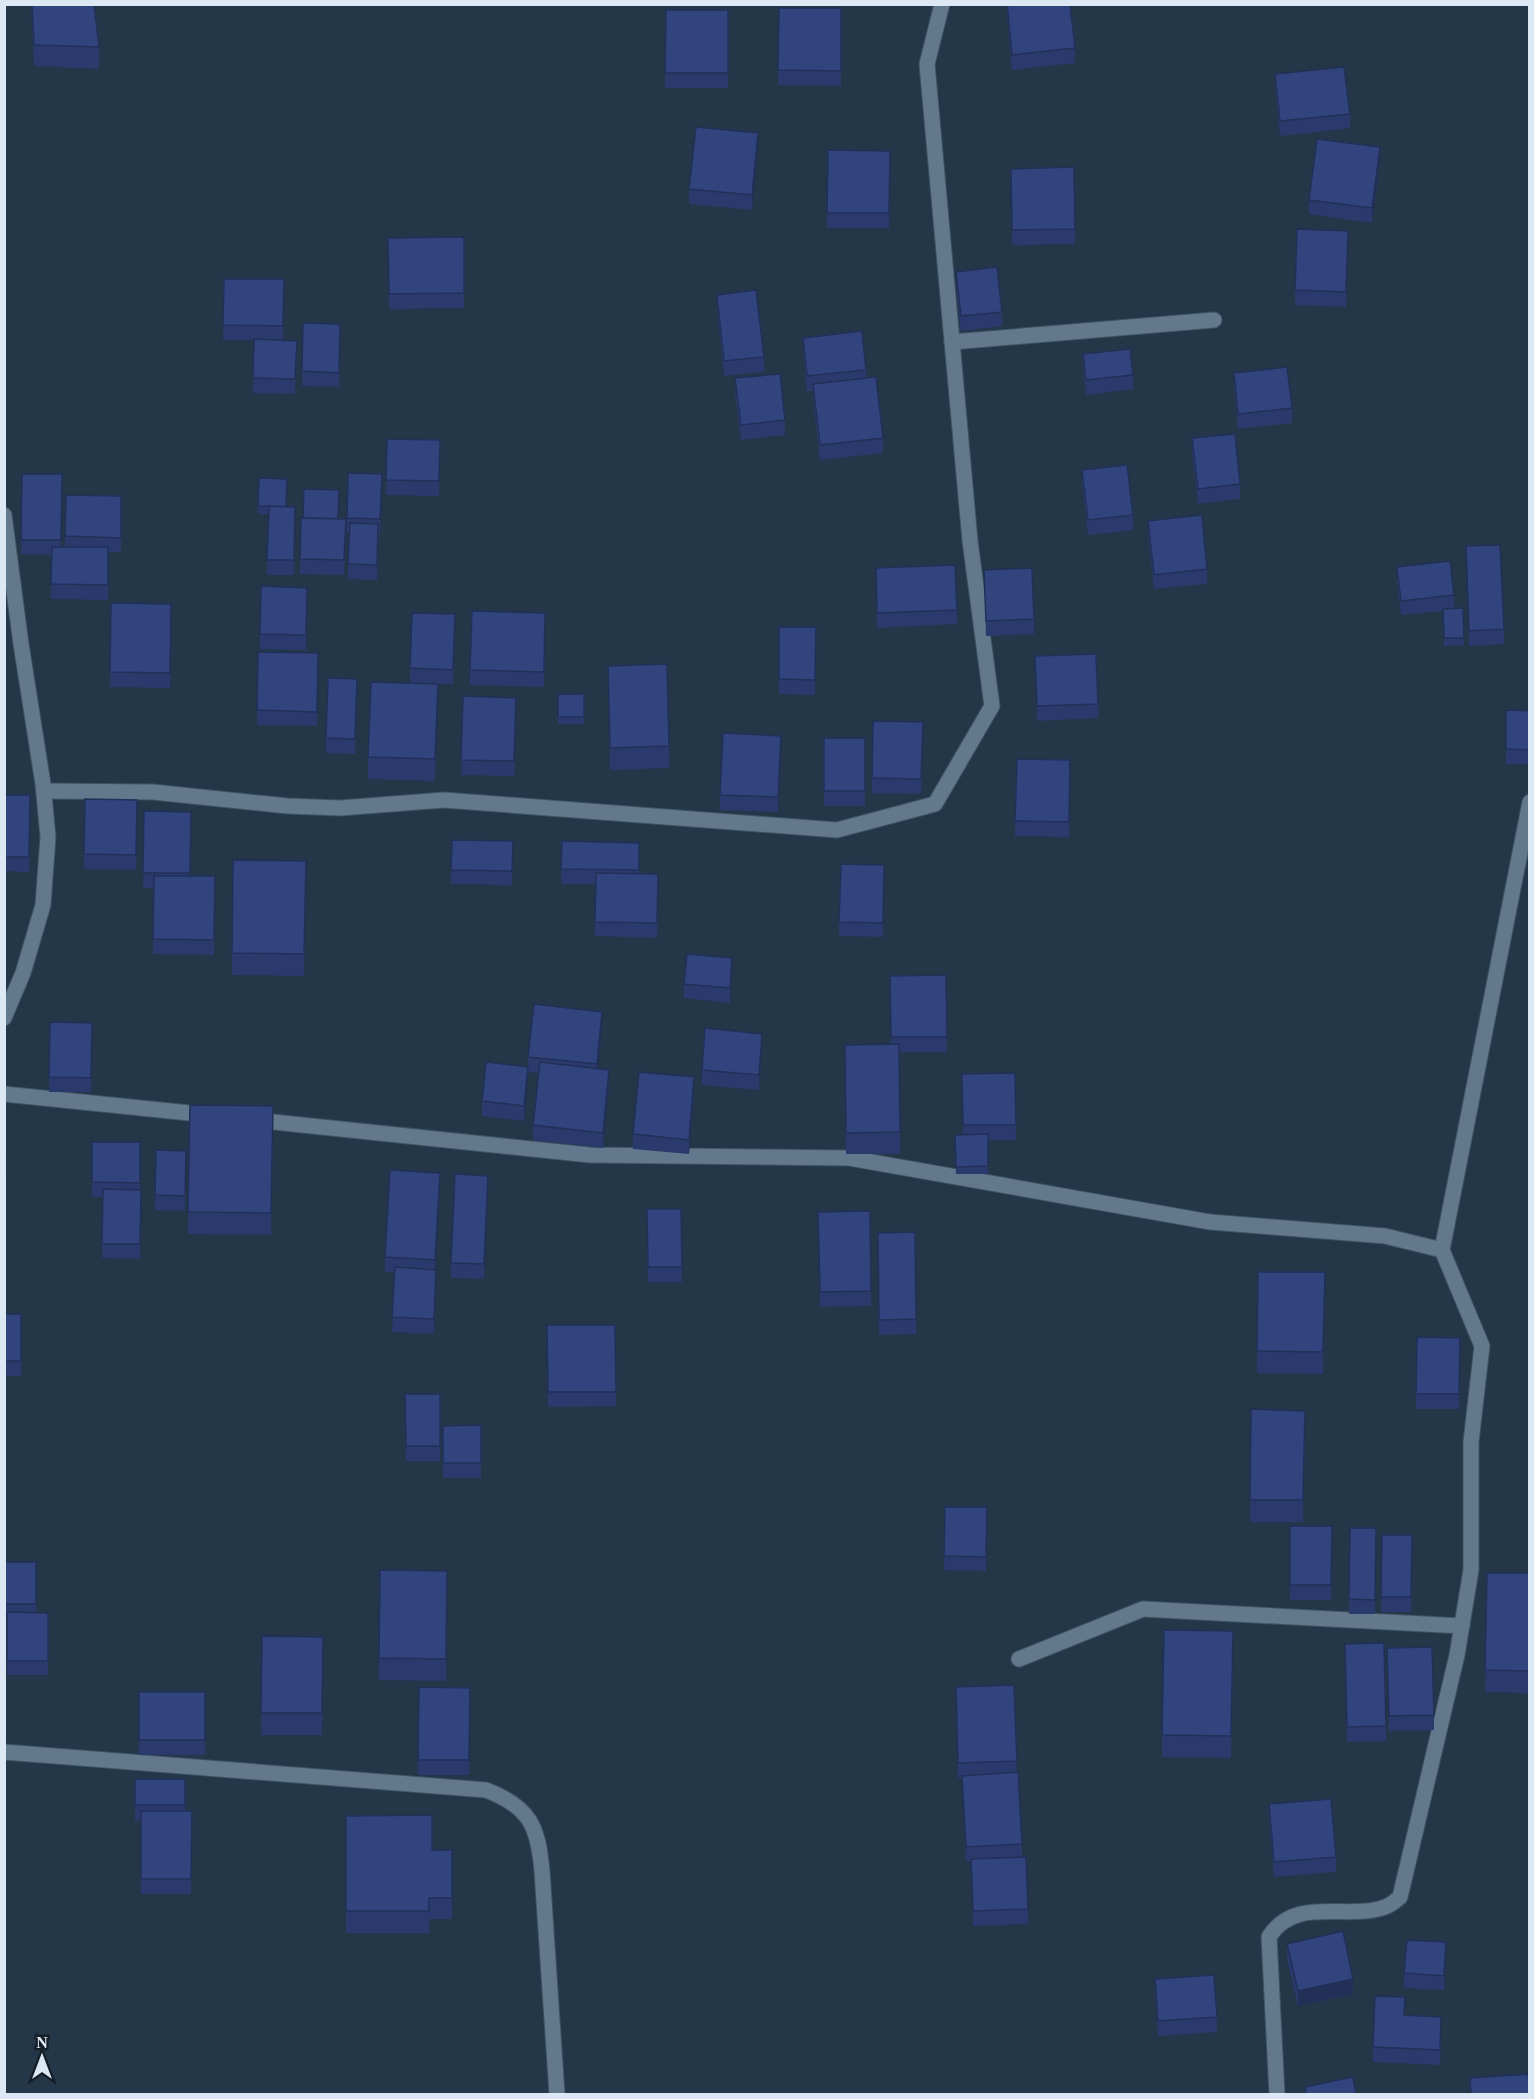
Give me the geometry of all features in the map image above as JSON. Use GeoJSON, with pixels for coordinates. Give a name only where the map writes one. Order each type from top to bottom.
{"type":"FeatureCollection","features":[{"type":"Feature","properties":{"kind":"street"},"geometry":{"type":"LineString","coordinates":[[44,791],[153,792],[319,807],[444,800],[837,830],[935,804],[992,706],[970,541],[927,64],[942,4]]}},
{"type":"Feature","properties":{"kind":"street"},"geometry":{"type":"LineString","coordinates":[[952,342],[1214,320]]}},
{"type":"Feature","properties":{"kind":"street"},"geometry":{"type":"LineString","coordinates":[[4,515],[44,791],[48,837],[43,905],[23,973],[4,1018]]}},
{"type":"Feature","properties":{"kind":"street"},"geometry":{"type":"LineString","coordinates":[[1277,2094],[1269,1937],[1276,1927],[1292,1915],[1373,1910],[1388,1907],[1400,1897],[1457,1655],[1471,1570],[1471,1442],[1482,1346],[1442,1250],[1530,802]]}},
{"type":"Feature","properties":{"kind":"street"},"geometry":{"type":"LineString","coordinates":[[4,1094],[590,1155],[849,1158],[1210,1222],[1385,1236],[1442,1250]]}},
{"type":"Feature","properties":{"kind":"street"},"geometry":{"type":"LineString","coordinates":[[1019,1659],[1143,1609],[1462,1626]]}},
{"type":"Feature","properties":{"kind":"street"},"geometry":{"type":"LineString","coordinates":[[4,1752],[486,1790],[503,1796],[530,1819],[538,1836],[557,2094]]}},
{"type":"Feature","properties":{"kind":"building"},"geometry":{"type":"Polygon","coordinates":[[[32,4],[94,4],[99,47],[34,45],[32,4]]]}},
{"type":"Feature","properties":{"kind":"building"},"geometry":{"type":"Polygon","coordinates":[[[1007,4],[1070,4],[1075,48],[1012,55],[1007,4]]]}},
{"type":"Feature","properties":{"kind":"building"},"geometry":{"type":"Polygon","coordinates":[[[779,8],[841,8],[841,71],[778,70],[779,8]]]}},
{"type":"Feature","properties":{"kind":"building"},"geometry":{"type":"Polygon","coordinates":[[[666,10],[728,10],[728,73],[665,73],[666,10]]]}},
{"type":"Feature","properties":{"kind":"building"},"geometry":{"type":"Polygon","coordinates":[[[1344,67],[1350,114],[1280,121],[1275,74],[1344,67]]]}},
{"type":"Feature","properties":{"kind":"building"},"geometry":{"type":"Polygon","coordinates":[[[696,127],[758,133],[752,195],[689,189],[696,127]]]}},
{"type":"Feature","properties":{"kind":"building"},"geometry":{"type":"Polygon","coordinates":[[[1317,139],[1380,147],[1372,208],[1309,200],[1317,139]]]}},
{"type":"Feature","properties":{"kind":"building"},"geometry":{"type":"Polygon","coordinates":[[[828,150],[890,151],[889,213],[827,213],[828,150]]]}},
{"type":"Feature","properties":{"kind":"building"},"geometry":{"type":"Polygon","coordinates":[[[1074,167],[1075,229],[1012,230],[1011,169],[1074,167]]]}},
{"type":"Feature","properties":{"kind":"building"},"geometry":{"type":"Polygon","coordinates":[[[1297,229],[1348,231],[1346,292],[1295,290],[1297,229]]]}},
{"type":"Feature","properties":{"kind":"building"},"geometry":{"type":"Polygon","coordinates":[[[464,237],[464,293],[389,294],[388,238],[464,237]]]}},
{"type":"Feature","properties":{"kind":"building"},"geometry":{"type":"Polygon","coordinates":[[[997,267],[1002,312],[961,316],[956,272],[997,267]]]}},
{"type":"Feature","properties":{"kind":"building"},"geometry":{"type":"Polygon","coordinates":[[[224,279],[284,279],[283,326],[223,325],[224,279]]]}},
{"type":"Feature","properties":{"kind":"building"},"geometry":{"type":"Polygon","coordinates":[[[756,290],[764,357],[724,361],[717,295],[756,290]]]}},
{"type":"Feature","properties":{"kind":"building"},"geometry":{"type":"Polygon","coordinates":[[[303,323],[340,324],[339,373],[302,371],[303,323]]]}},
{"type":"Feature","properties":{"kind":"building"},"geometry":{"type":"Polygon","coordinates":[[[862,331],[866,370],[807,376],[803,338],[862,331]]]}},
{"type":"Feature","properties":{"kind":"building"},"geometry":{"type":"Polygon","coordinates":[[[254,339],[297,341],[295,379],[253,378],[254,339]]]}},
{"type":"Feature","properties":{"kind":"building"},"geometry":{"type":"Polygon","coordinates":[[[1130,349],[1133,375],[1086,380],[1083,354],[1130,349]]]}},
{"type":"Feature","properties":{"kind":"building"},"geometry":{"type":"Polygon","coordinates":[[[1287,367],[1292,408],[1238,414],[1234,373],[1287,367]]]}},
{"type":"Feature","properties":{"kind":"building"},"geometry":{"type":"Polygon","coordinates":[[[780,374],[785,420],[741,425],[735,378],[780,374]]]}},
{"type":"Feature","properties":{"kind":"building"},"geometry":{"type":"Polygon","coordinates":[[[876,377],[883,438],[820,445],[813,384],[876,377]]]}},
{"type":"Feature","properties":{"kind":"building"},"geometry":{"type":"Polygon","coordinates":[[[1235,434],[1240,484],[1198,489],[1192,438],[1235,434]]]}},
{"type":"Feature","properties":{"kind":"building"},"geometry":{"type":"Polygon","coordinates":[[[387,439],[440,440],[439,481],[386,480],[387,439]]]}},
{"type":"Feature","properties":{"kind":"building"},"geometry":{"type":"Polygon","coordinates":[[[1127,465],[1133,515],[1088,520],[1082,470],[1127,465]]]}},
{"type":"Feature","properties":{"kind":"building"},"geometry":{"type":"Polygon","coordinates":[[[348,473],[382,474],[380,519],[347,518],[348,473]]]}},
{"type":"Feature","properties":{"kind":"building"},"geometry":{"type":"Polygon","coordinates":[[[22,474],[62,474],[61,540],[21,540],[22,474]]]}},
{"type":"Feature","properties":{"kind":"building"},"geometry":{"type":"Polygon","coordinates":[[[259,478],[287,479],[286,507],[258,506],[259,478]]]}},
{"type":"Feature","properties":{"kind":"building"},"geometry":{"type":"Polygon","coordinates":[[[304,489],[339,490],[338,519],[303,518],[304,489]]]}},
{"type":"Feature","properties":{"kind":"building"},"geometry":{"type":"Polygon","coordinates":[[[66,495],[121,496],[121,538],[65,536],[66,495]]]}},
{"type":"Feature","properties":{"kind":"building"},"geometry":{"type":"Polygon","coordinates":[[[269,506],[295,507],[294,560],[267,560],[269,506]]]}},
{"type":"Feature","properties":{"kind":"building"},"geometry":{"type":"Polygon","coordinates":[[[1202,515],[1207,569],[1154,575],[1148,521],[1202,515]]]}},
{"type":"Feature","properties":{"kind":"building"},"geometry":{"type":"Polygon","coordinates":[[[301,518],[346,519],[344,560],[300,559],[301,518]]]}},
{"type":"Feature","properties":{"kind":"building"},"geometry":{"type":"Polygon","coordinates":[[[350,523],[378,524],[377,565],[348,564],[350,523]]]}},
{"type":"Feature","properties":{"kind":"building"},"geometry":{"type":"Polygon","coordinates":[[[1500,545],[1504,629],[1469,631],[1466,546],[1500,545]]]}},
{"type":"Feature","properties":{"kind":"building"},"geometry":{"type":"Polygon","coordinates":[[[52,547],[108,547],[108,585],[51,584],[52,547]]]}},
{"type":"Feature","properties":{"kind":"building"},"geometry":{"type":"Polygon","coordinates":[[[1450,561],[1454,595],[1401,601],[1397,567],[1450,561]]]}},
{"type":"Feature","properties":{"kind":"building"},"geometry":{"type":"Polygon","coordinates":[[[955,565],[957,610],[877,613],[876,568],[955,565]]]}},
{"type":"Feature","properties":{"kind":"building"},"geometry":{"type":"Polygon","coordinates":[[[1032,568],[1034,619],[986,621],[984,570],[1032,568]]]}},
{"type":"Feature","properties":{"kind":"building"},"geometry":{"type":"Polygon","coordinates":[[[261,586],[307,588],[306,635],[260,634],[261,586]]]}},
{"type":"Feature","properties":{"kind":"building"},"geometry":{"type":"Polygon","coordinates":[[[111,603],[171,604],[170,673],[110,672],[111,603]]]}},
{"type":"Feature","properties":{"kind":"building"},"geometry":{"type":"Polygon","coordinates":[[[1463,608],[1464,638],[1444,638],[1443,609],[1463,608]]]}},
{"type":"Feature","properties":{"kind":"building"},"geometry":{"type":"Polygon","coordinates":[[[472,611],[545,613],[544,672],[470,670],[472,611]]]}},
{"type":"Feature","properties":{"kind":"building"},"geometry":{"type":"Polygon","coordinates":[[[412,613],[455,614],[453,670],[410,668],[412,613]]]}},
{"type":"Feature","properties":{"kind":"building"},"geometry":{"type":"Polygon","coordinates":[[[779,627],[816,627],[815,680],[779,679],[779,627]]]}},
{"type":"Feature","properties":{"kind":"building"},"geometry":{"type":"Polygon","coordinates":[[[258,652],[318,653],[317,712],[257,710],[258,652]]]}},
{"type":"Feature","properties":{"kind":"building"},"geometry":{"type":"Polygon","coordinates":[[[1096,654],[1098,704],[1037,706],[1035,656],[1096,654]]]}},
{"type":"Feature","properties":{"kind":"building"},"geometry":{"type":"Polygon","coordinates":[[[667,664],[669,746],[610,748],[608,666],[667,664]]]}},
{"type":"Feature","properties":{"kind":"building"},"geometry":{"type":"Polygon","coordinates":[[[328,678],[357,679],[355,739],[326,738],[328,678]]]}},
{"type":"Feature","properties":{"kind":"building"},"geometry":{"type":"Polygon","coordinates":[[[371,682],[438,684],[435,759],[368,757],[371,682]]]}},
{"type":"Feature","properties":{"kind":"building"},"geometry":{"type":"Polygon","coordinates":[[[558,694],[584,694],[584,717],[558,717],[558,694]]]}},
{"type":"Feature","properties":{"kind":"building"},"geometry":{"type":"Polygon","coordinates":[[[463,696],[516,698],[514,761],[461,760],[463,696]]]}},
{"type":"Feature","properties":{"kind":"building"},"geometry":{"type":"Polygon","coordinates":[[[1506,710],[1530,711],[1530,750],[1506,749],[1506,710]]]}},
{"type":"Feature","properties":{"kind":"building"},"geometry":{"type":"Polygon","coordinates":[[[873,721],[923,722],[921,779],[872,778],[873,721]]]}},
{"type":"Feature","properties":{"kind":"building"},"geometry":{"type":"Polygon","coordinates":[[[723,733],[781,736],[778,797],[720,795],[723,733]]]}},
{"type":"Feature","properties":{"kind":"building"},"geometry":{"type":"Polygon","coordinates":[[[824,738],[865,738],[865,791],[824,791],[824,738]]]}},
{"type":"Feature","properties":{"kind":"building"},"geometry":{"type":"Polygon","coordinates":[[[1017,759],[1070,760],[1069,822],[1015,821],[1017,759]]]}},
{"type":"Feature","properties":{"kind":"building"},"geometry":{"type":"Polygon","coordinates":[[[4,795],[30,795],[29,857],[4,857],[4,795]]]}},
{"type":"Feature","properties":{"kind":"building"},"geometry":{"type":"Polygon","coordinates":[[[85,799],[137,800],[136,855],[84,854],[85,799]]]}},
{"type":"Feature","properties":{"kind":"building"},"geometry":{"type":"Polygon","coordinates":[[[144,811],[191,812],[190,873],[143,873],[144,811]]]}},
{"type":"Feature","properties":{"kind":"building"},"geometry":{"type":"Polygon","coordinates":[[[452,840],[513,841],[512,871],[451,870],[452,840]]]}},
{"type":"Feature","properties":{"kind":"building"},"geometry":{"type":"Polygon","coordinates":[[[562,841],[639,843],[639,870],[561,869],[562,841]]]}},
{"type":"Feature","properties":{"kind":"building"},"geometry":{"type":"Polygon","coordinates":[[[233,860],[306,861],[304,954],[232,953],[233,860]]]}},
{"type":"Feature","properties":{"kind":"building"},"geometry":{"type":"Polygon","coordinates":[[[841,864],[884,865],[883,923],[839,922],[841,864]]]}},
{"type":"Feature","properties":{"kind":"building"},"geometry":{"type":"Polygon","coordinates":[[[596,873],[658,874],[657,923],[595,922],[596,873]]]}},
{"type":"Feature","properties":{"kind":"building"},"geometry":{"type":"Polygon","coordinates":[[[154,876],[215,876],[214,940],[153,939],[154,876]]]}},
{"type":"Feature","properties":{"kind":"building"},"geometry":{"type":"Polygon","coordinates":[[[687,954],[732,958],[730,988],[684,984],[687,954]]]}},
{"type":"Feature","properties":{"kind":"building"},"geometry":{"type":"Polygon","coordinates":[[[946,975],[947,1037],[891,1037],[890,976],[946,975]]]}},
{"type":"Feature","properties":{"kind":"building"},"geometry":{"type":"Polygon","coordinates":[[[534,1004],[602,1012],[597,1064],[528,1057],[534,1004]]]}},
{"type":"Feature","properties":{"kind":"building"},"geometry":{"type":"Polygon","coordinates":[[[50,1022],[92,1023],[91,1078],[49,1077],[50,1022]]]}},
{"type":"Feature","properties":{"kind":"building"},"geometry":{"type":"Polygon","coordinates":[[[705,1028],[762,1034],[759,1075],[702,1070],[705,1028]]]}},
{"type":"Feature","properties":{"kind":"building"},"geometry":{"type":"Polygon","coordinates":[[[899,1044],[900,1132],[846,1133],[845,1045],[899,1044]]]}},
{"type":"Feature","properties":{"kind":"building"},"geometry":{"type":"Polygon","coordinates":[[[486,1062],[528,1067],[524,1106],[482,1101],[486,1062]]]}},
{"type":"Feature","properties":{"kind":"building"},"geometry":{"type":"Polygon","coordinates":[[[540,1062],[609,1070],[603,1133],[533,1125],[540,1062]]]}},
{"type":"Feature","properties":{"kind":"building"},"geometry":{"type":"Polygon","coordinates":[[[639,1072],[694,1077],[689,1140],[633,1134],[639,1072]]]}},
{"type":"Feature","properties":{"kind":"building"},"geometry":{"type":"Polygon","coordinates":[[[1015,1073],[1016,1125],[963,1125],[962,1074],[1015,1073]]]}},
{"type":"Feature","properties":{"kind":"building"},"geometry":{"type":"Polygon","coordinates":[[[190,1105],[273,1106],[271,1213],[188,1212],[190,1105]]]}},
{"type":"Feature","properties":{"kind":"building"},"geometry":{"type":"Polygon","coordinates":[[[988,1134],[988,1166],[956,1167],[955,1135],[988,1134]]]}},
{"type":"Feature","properties":{"kind":"building"},"geometry":{"type":"Polygon","coordinates":[[[92,1142],[140,1142],[140,1183],[92,1182],[92,1142]]]}},
{"type":"Feature","properties":{"kind":"building"},"geometry":{"type":"Polygon","coordinates":[[[156,1150],[186,1151],[185,1196],[155,1195],[156,1150]]]}},
{"type":"Feature","properties":{"kind":"building"},"geometry":{"type":"Polygon","coordinates":[[[4,1156],[6,1156],[4,1212],[4,1156]]]}},
{"type":"Feature","properties":{"kind":"building"},"geometry":{"type":"Polygon","coordinates":[[[390,1170],[440,1173],[435,1260],[385,1257],[390,1170]]]}},
{"type":"Feature","properties":{"kind":"building"},"geometry":{"type":"Polygon","coordinates":[[[455,1174],[488,1176],[484,1264],[451,1263],[455,1174]]]}},
{"type":"Feature","properties":{"kind":"building"},"geometry":{"type":"Polygon","coordinates":[[[103,1189],[141,1190],[140,1244],[102,1244],[103,1189]]]}},
{"type":"Feature","properties":{"kind":"building"},"geometry":{"type":"Polygon","coordinates":[[[647,1209],[681,1209],[682,1267],[648,1267],[647,1209]]]}},
{"type":"Feature","properties":{"kind":"building"},"geometry":{"type":"Polygon","coordinates":[[[870,1211],[871,1291],[820,1292],[818,1212],[870,1211]]]}},
{"type":"Feature","properties":{"kind":"building"},"geometry":{"type":"Polygon","coordinates":[[[915,1232],[916,1319],[879,1320],[878,1233],[915,1232]]]}},
{"type":"Feature","properties":{"kind":"building"},"geometry":{"type":"Polygon","coordinates":[[[395,1267],[436,1270],[434,1319],[392,1317],[395,1267]]]}},
{"type":"Feature","properties":{"kind":"building"},"geometry":{"type":"Polygon","coordinates":[[[1258,1272],[1325,1272],[1323,1352],[1257,1351],[1258,1272]]]}},
{"type":"Feature","properties":{"kind":"building"},"geometry":{"type":"Polygon","coordinates":[[[4,1314],[21,1314],[21,1361],[4,1361],[4,1314]]]}},
{"type":"Feature","properties":{"kind":"building"},"geometry":{"type":"Polygon","coordinates":[[[547,1325],[615,1325],[616,1392],[548,1392],[547,1325]]]}},
{"type":"Feature","properties":{"kind":"building"},"geometry":{"type":"Polygon","coordinates":[[[1417,1337],[1460,1338],[1459,1394],[1416,1394],[1417,1337]]]}},
{"type":"Feature","properties":{"kind":"building"},"geometry":{"type":"Polygon","coordinates":[[[405,1394],[440,1394],[440,1446],[406,1446],[405,1394]]]}},
{"type":"Feature","properties":{"kind":"building"},"geometry":{"type":"Polygon","coordinates":[[[1251,1409],[1305,1411],[1303,1500],[1250,1500],[1251,1409]]]}},
{"type":"Feature","properties":{"kind":"building"},"geometry":{"type":"Polygon","coordinates":[[[481,1425],[481,1463],[443,1463],[443,1426],[481,1425]]]}},
{"type":"Feature","properties":{"kind":"building"},"geometry":{"type":"Polygon","coordinates":[[[945,1507],[987,1507],[986,1557],[944,1556],[945,1507]]]}},
{"type":"Feature","properties":{"kind":"building"},"geometry":{"type":"Polygon","coordinates":[[[1290,1526],[1332,1526],[1331,1585],[1290,1585],[1290,1526]]]}},
{"type":"Feature","properties":{"kind":"building"},"geometry":{"type":"Polygon","coordinates":[[[1350,1528],[1376,1528],[1375,1600],[1349,1599],[1350,1528]]]}},
{"type":"Feature","properties":{"kind":"building"},"geometry":{"type":"Polygon","coordinates":[[[1382,1535],[1412,1535],[1411,1597],[1381,1597],[1382,1535]]]}},
{"type":"Feature","properties":{"kind":"building"},"geometry":{"type":"Polygon","coordinates":[[[4,1562],[36,1562],[36,1604],[4,1604],[4,1562]]]}},
{"type":"Feature","properties":{"kind":"building"},"geometry":{"type":"Polygon","coordinates":[[[380,1570],[447,1571],[446,1659],[379,1658],[380,1570]]]}},
{"type":"Feature","properties":{"kind":"building"},"geometry":{"type":"Polygon","coordinates":[[[1487,1573],[1530,1573],[1530,1671],[1485,1670],[1487,1573]]]}},
{"type":"Feature","properties":{"kind":"building"},"geometry":{"type":"Polygon","coordinates":[[[7,1612],[48,1613],[48,1661],[7,1661],[7,1612]]]}},
{"type":"Feature","properties":{"kind":"building"},"geometry":{"type":"Polygon","coordinates":[[[1164,1630],[1233,1631],[1231,1736],[1162,1735],[1164,1630]]]}},
{"type":"Feature","properties":{"kind":"building"},"geometry":{"type":"Polygon","coordinates":[[[262,1636],[323,1637],[322,1713],[261,1713],[262,1636]]]}},
{"type":"Feature","properties":{"kind":"building"},"geometry":{"type":"Polygon","coordinates":[[[1384,1643],[1386,1726],[1347,1727],[1345,1644],[1384,1643]]]}},
{"type":"Feature","properties":{"kind":"building"},"geometry":{"type":"Polygon","coordinates":[[[1432,1647],[1434,1715],[1389,1716],[1387,1648],[1432,1647]]]}},
{"type":"Feature","properties":{"kind":"building"},"geometry":{"type":"Polygon","coordinates":[[[1014,1685],[1017,1761],[958,1763],[956,1687],[1014,1685]]]}},
{"type":"Feature","properties":{"kind":"building"},"geometry":{"type":"Polygon","coordinates":[[[419,1687],[470,1688],[469,1760],[418,1760],[419,1687]]]}},
{"type":"Feature","properties":{"kind":"building"},"geometry":{"type":"Polygon","coordinates":[[[139,1692],[205,1692],[205,1740],[139,1740],[139,1692]]]}},
{"type":"Feature","properties":{"kind":"building"},"geometry":{"type":"Polygon","coordinates":[[[1018,1772],[1022,1844],[966,1847],[962,1776],[1018,1772]]]}},
{"type":"Feature","properties":{"kind":"building"},"geometry":{"type":"Polygon","coordinates":[[[135,1779],[185,1779],[185,1805],[135,1805],[135,1779]]]}},
{"type":"Feature","properties":{"kind":"building"},"geometry":{"type":"Polygon","coordinates":[[[1331,1799],[1336,1857],[1274,1862],[1269,1804],[1331,1799]]]}},
{"type":"Feature","properties":{"kind":"building"},"geometry":{"type":"Polygon","coordinates":[[[141,1811],[192,1811],[191,1879],[141,1879],[141,1811]]]}},
{"type":"Feature","properties":{"kind":"building"},"geometry":{"type":"Polygon","coordinates":[[[432,1815],[432,1850],[452,1850],[452,1898],[429,1898],[429,1911],[346,1911],[346,1816],[432,1815]]]}},
{"type":"Feature","properties":{"kind":"building"},"geometry":{"type":"Polygon","coordinates":[[[1026,1857],[1028,1909],[973,1911],[971,1859],[1026,1857]]]}},
{"type":"Feature","properties":{"kind":"building"},"geometry":{"type":"Polygon","coordinates":[[[1343,1931],[1353,1979],[1298,1991],[1287,1944],[1343,1931]]]}},
{"type":"Feature","properties":{"kind":"building"},"geometry":{"type":"Polygon","coordinates":[[[1407,1940],[1446,1942],[1444,1976],[1404,1973],[1407,1940]]]}},
{"type":"Feature","properties":{"kind":"building"},"geometry":{"type":"Polygon","coordinates":[[[1214,1975],[1217,2017],[1158,2021],[1155,1979],[1214,1975]]]}},
{"type":"Feature","properties":{"kind":"building"},"geometry":{"type":"Polygon","coordinates":[[[1375,1996],[1405,1997],[1404,2015],[1441,2017],[1440,2050],[1373,2047],[1375,1996]]]}},
{"type":"Feature","properties":{"kind":"building"},"geometry":{"type":"Polygon","coordinates":[[[1528,2074],[1530,2094],[1471,2094],[1470,2078],[1528,2074]]]}},
{"type":"Feature","properties":{"kind":"building"},"geometry":{"type":"Polygon","coordinates":[[[1353,2077],[1356,2094],[1306,2094],[1305,2087],[1353,2077]]]}}]}
